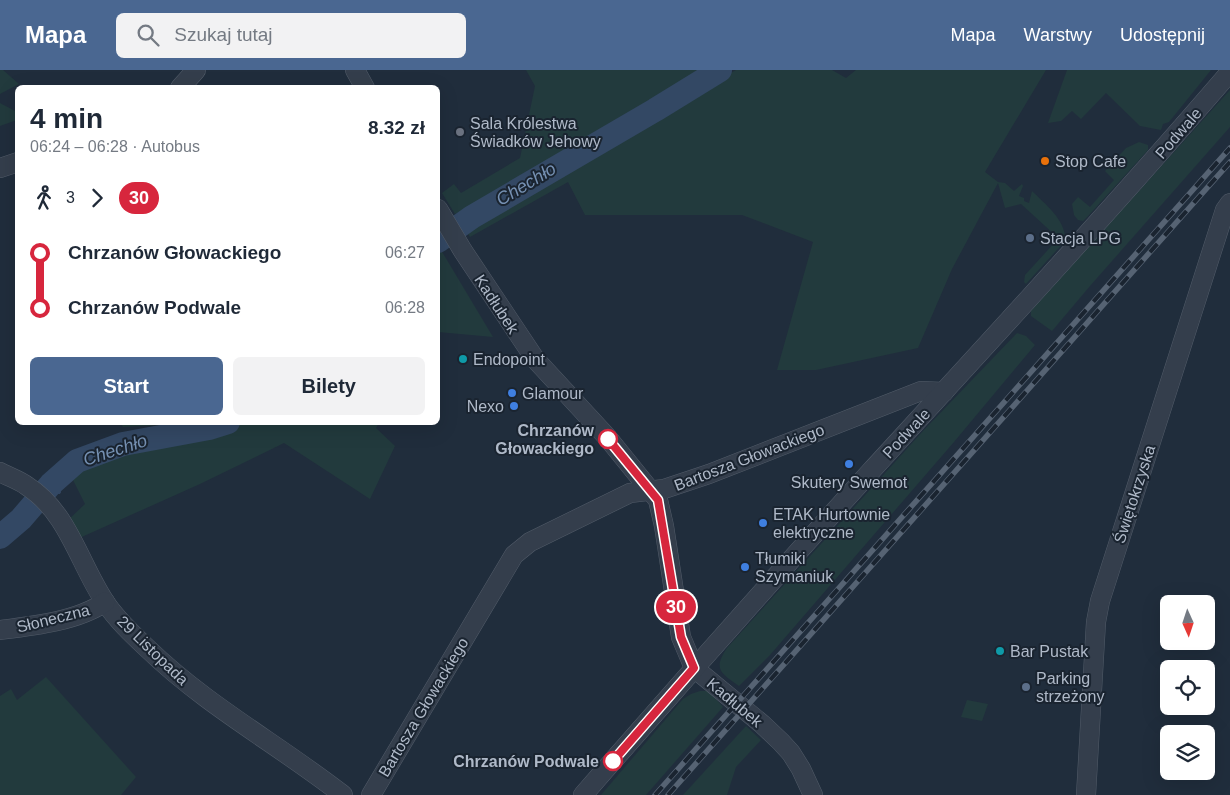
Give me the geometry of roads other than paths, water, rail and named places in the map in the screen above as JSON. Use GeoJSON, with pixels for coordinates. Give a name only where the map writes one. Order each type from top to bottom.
{"type":"FeatureCollection","features":[{"type":"Feature","properties":{"kind":"street"},"geometry":{"type":"LineString","coordinates":[[183,85],[196,70]]}},
{"type":"Feature","properties":{"kind":"street"},"geometry":{"type":"LineString","coordinates":[[355,70],[363,85]]}},
{"type":"Feature","properties":{"kind":"street","name":"Podwale"},"geometry":{"type":"LineString","coordinates":[[583,795],[694,668],[1014,316],[1230,72]]}},
{"type":"Feature","properties":{"kind":"street"},"geometry":{"type":"LineString","coordinates":[[0,168],[15,163]]}},
{"type":"Feature","properties":{"kind":"street","name":"Świętokrzyska"},"geometry":{"type":"LineString","coordinates":[[1086,795],[1096,622],[1100,601],[1225,210],[1230,203]]}},
{"type":"Feature","properties":{"kind":"street","name":"Kadłubek"},"geometry":{"type":"LineString","coordinates":[[440,214],[535,359],[607,437],[658,500],[662,513],[681,637],[694,668],[781,742],[801,769],[813,795]]}},
{"type":"Feature","properties":{"kind":"street","name":"Bartosza Głowackiego"},"geometry":{"type":"LineString","coordinates":[[370,795],[514,555],[530,542],[630,493],[652,491],[709,474],[921,392],[944,392]]}},
{"type":"Feature","properties":{"kind":"street","name":"29 Listopada"},"geometry":{"type":"LineString","coordinates":[[0,472],[27,486],[46,501],[58,515],[105,602],[150,650],[201,695],[245,727],[308,768],[343,795]]}},
{"type":"Feature","properties":{"kind":"street","name":"Słoneczna"},"geometry":{"type":"LineString","coordinates":[[0,630],[49,622],[76,615],[94,610],[105,602]]}},
{"type":"Feature","properties":{"kind":"waterway","name":"Chechło"},"geometry":{"type":"LineString","coordinates":[[440,240],[472,217],[720,70]]}},
{"type":"Feature","properties":{"kind":"waterway","name":"Chechło"},"geometry":{"type":"LineString","coordinates":[[0,537],[21,519],[51,484],[77,461],[123,444],[218,425]]}},
{"type":"Feature","properties":{"kind":"waterway"},"geometry":{"type":"LineString","coordinates":[[55,481],[59,492]]}},
{"type":"Feature","properties":{"kind":"railway"},"geometry":{"type":"LineString","coordinates":[[655,795],[1230,148]]}},
{"type":"Feature","properties":{"kind":"railway"},"geometry":{"type":"LineString","coordinates":[[668,795],[1230,162]]}},
{"type":"Feature","properties":{"kind":"place","name":"Sala Królestwa Świadków Jehowy"},"geometry":{"type":"Point","coordinates":[460,132]}},
{"type":"Feature","properties":{"kind":"place","name":"Stop Cafe"},"geometry":{"type":"Point","coordinates":[1045,161]}},
{"type":"Feature","properties":{"kind":"place","name":"Stacja LPG"},"geometry":{"type":"Point","coordinates":[1030,238]}},
{"type":"Feature","properties":{"kind":"place","name":"Endopoint"},"geometry":{"type":"Point","coordinates":[463,359]}},
{"type":"Feature","properties":{"kind":"place","name":"Glamour"},"geometry":{"type":"Point","coordinates":[512,393]}},
{"type":"Feature","properties":{"kind":"place","name":"Nexo"},"geometry":{"type":"Point","coordinates":[514,406]}},
{"type":"Feature","properties":{"kind":"place","name":"Chrzanów Głowackiego"},"geometry":{"type":"Point","coordinates":[608,439]}},
{"type":"Feature","properties":{"kind":"place","name":"Skutery Swemot"},"geometry":{"type":"Point","coordinates":[849,464]}},
{"type":"Feature","properties":{"kind":"place","name":"ETAK Hurtownie elektryczne"},"geometry":{"type":"Point","coordinates":[763,523]}},
{"type":"Feature","properties":{"kind":"place","name":"Tłumiki Szymaniuk"},"geometry":{"type":"Point","coordinates":[745,567]}},
{"type":"Feature","properties":{"kind":"place","name":"Bar Pustak"},"geometry":{"type":"Point","coordinates":[1000,651]}},
{"type":"Feature","properties":{"kind":"place","name":"Parking strzeżony"},"geometry":{"type":"Point","coordinates":[1026,687]}},
{"type":"Feature","properties":{"kind":"place","name":"Chrzanów Podwale"},"geometry":{"type":"Point","coordinates":[613,761]}}]}
